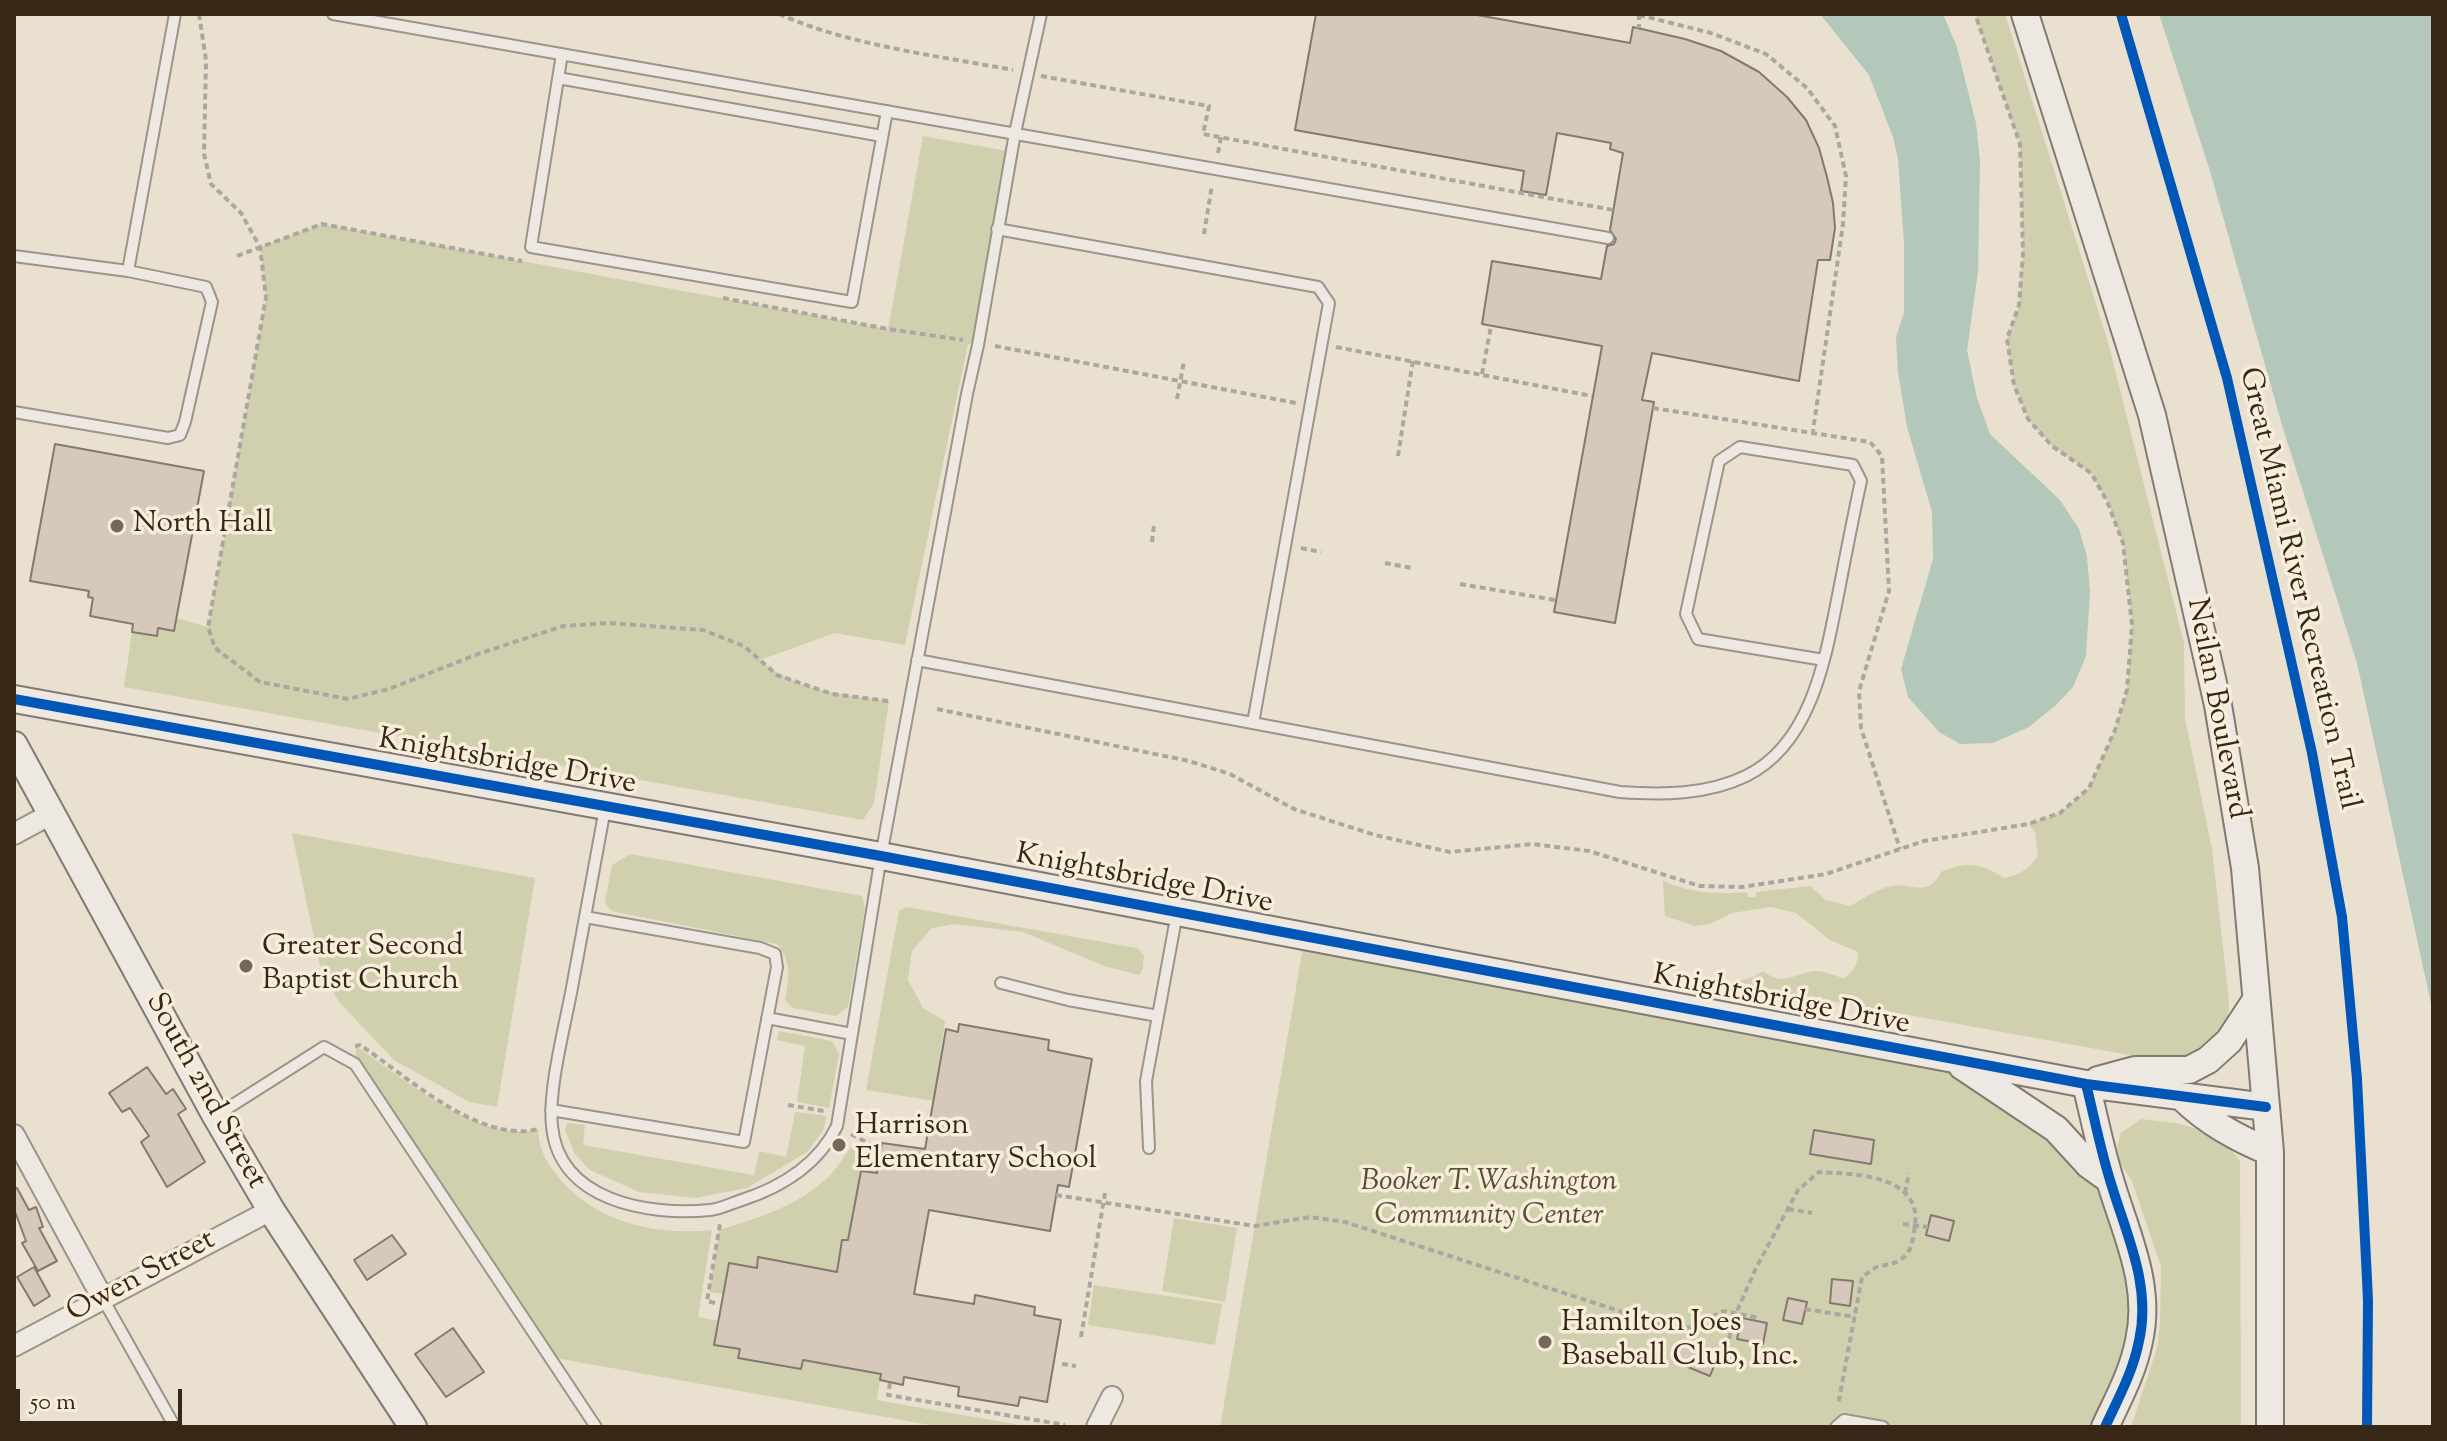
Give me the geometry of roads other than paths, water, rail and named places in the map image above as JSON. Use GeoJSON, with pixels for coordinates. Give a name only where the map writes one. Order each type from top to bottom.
{"type":"FeatureCollection","features":[{"type":"Feature","properties":{"kind":"street","name":"Neilan Boulevard"},"geometry":{"type":"LineString","coordinates":[[2025,14],[2152,415],[2218,705],[2245,868],[2270,1152],[2270,1427]]}},
{"type":"Feature","properties":{"kind":"street","name":"Knightsbridge Drive"},"geometry":{"type":"LineString","coordinates":[[14,699],[1178,911],[2086,1084],[2266,1107]]}},
{"type":"Feature","properties":{"kind":"street","name":"South 2nd Street"},"geometry":{"type":"LineString","coordinates":[[14,745],[216,1116],[271,1210],[413,1427]]}},
{"type":"Feature","properties":{"kind":"street"},"geometry":{"type":"LineString","coordinates":[[14,834],[51,814]]}},
{"type":"Feature","properties":{"kind":"street"},"geometry":{"type":"LineString","coordinates":[[2105,1427],[2128,1379],[2140,1339],[2142,1297],[2128,1229],[2110,1180],[2086,1084],[2135,1070],[2189,1070],[2208,1060],[2229,1041],[2256,1000]]}},
{"type":"Feature","properties":{"kind":"street"},"geometry":{"type":"LineString","coordinates":[[1949,1058],[2056,1129],[2089,1165],[2110,1180]]}},
{"type":"Feature","properties":{"kind":"street"},"geometry":{"type":"LineString","coordinates":[[2182,1097],[2200,1114],[2237,1138],[2270,1152]]}},
{"type":"Feature","properties":{"kind":"street"},"geometry":{"type":"LineString","coordinates":[[14,1135],[103,1299]]}},
{"type":"Feature","properties":{"kind":"street","name":"Owen Street"},"geometry":{"type":"LineString","coordinates":[[14,1346],[271,1210]]}},
{"type":"Feature","properties":{"kind":"street"},"geometry":{"type":"LineString","coordinates":[[1097,1427],[1112,1397]]}},
{"type":"Feature","properties":{"kind":"lane"},"geometry":{"type":"LineString","coordinates":[[128,271],[175,14]]}},
{"type":"Feature","properties":{"kind":"lane"},"geometry":{"type":"LineString","coordinates":[[333,14],[1608,238]]}},
{"type":"Feature","properties":{"kind":"lane"},"geometry":{"type":"LineString","coordinates":[[606,806],[551,1110],[554,1141],[567,1168],[588,1189],[631,1206],[666,1211],[713,1210],[766,1192],[806,1167],[828,1143],[837,1126],[881,856],[1015,133],[1041,14]]}},
{"type":"Feature","properties":{"kind":"lane"},"geometry":{"type":"LineString","coordinates":[[562,54],[531,247],[852,302],[887,111]]}},
{"type":"Feature","properties":{"kind":"lane"},"geometry":{"type":"LineString","coordinates":[[558,78],[882,136]]}},
{"type":"Feature","properties":{"kind":"lane"},"geometry":{"type":"LineString","coordinates":[[997,229],[1318,287],[1329,303],[1253,723]]}},
{"type":"Feature","properties":{"kind":"lane"},"geometry":{"type":"LineString","coordinates":[[14,256],[128,271],[206,287],[212,302],[180,435],[168,438],[14,412]]}},
{"type":"Feature","properties":{"kind":"lane"},"geometry":{"type":"LineString","coordinates":[[917,660],[1620,792],[1667,795],[1705,788],[1747,776],[1779,753],[1802,718],[1824,660],[1861,481],[1853,465],[1740,447],[1719,461],[1686,614],[1698,639],[1824,660]]}},
{"type":"Feature","properties":{"kind":"lane"},"geometry":{"type":"LineString","coordinates":[[1149,1148],[1146,1081],[1178,911]]}},
{"type":"Feature","properties":{"kind":"lane"},"geometry":{"type":"LineString","coordinates":[[551,1110],[744,1142],[777,967],[775,954],[760,948],[585,917]]}},
{"type":"Feature","properties":{"kind":"lane"},"geometry":{"type":"LineString","coordinates":[[1001,983],[1068,1000],[1158,1016]]}},
{"type":"Feature","properties":{"kind":"lane"},"geometry":{"type":"LineString","coordinates":[[767,1018],[852,1034]]}},
{"type":"Feature","properties":{"kind":"lane"},"geometry":{"type":"LineString","coordinates":[[216,1116],[324,1047],[355,1064],[596,1427]]}},
{"type":"Feature","properties":{"kind":"lane"},"geometry":{"type":"LineString","coordinates":[[103,1299],[175,1427]]}},
{"type":"Feature","properties":{"kind":"lane"},"geometry":{"type":"LineString","coordinates":[[1836,1427],[1844,1420],[1883,1427]]}},
{"type":"Feature","properties":{"kind":"place","name":"North Hall"},"geometry":{"type":"Point","coordinates":[117,526]}},
{"type":"Feature","properties":{"kind":"place","name":"Greater Second Baptist Church"},"geometry":{"type":"Point","coordinates":[246,966]}},
{"type":"Feature","properties":{"kind":"place","name":"Harrison Elementary School"},"geometry":{"type":"Point","coordinates":[839,1145]}},
{"type":"Feature","properties":{"kind":"place","name":"Hamilton Joes Baseball Club, Inc."},"geometry":{"type":"Point","coordinates":[1545,1342]}},
{"type":"Feature","properties":{"kind":"park label","name":"Booker T. Washington Community Center"},"geometry":{"type":"Point","coordinates":[1489,1201]}}]}
